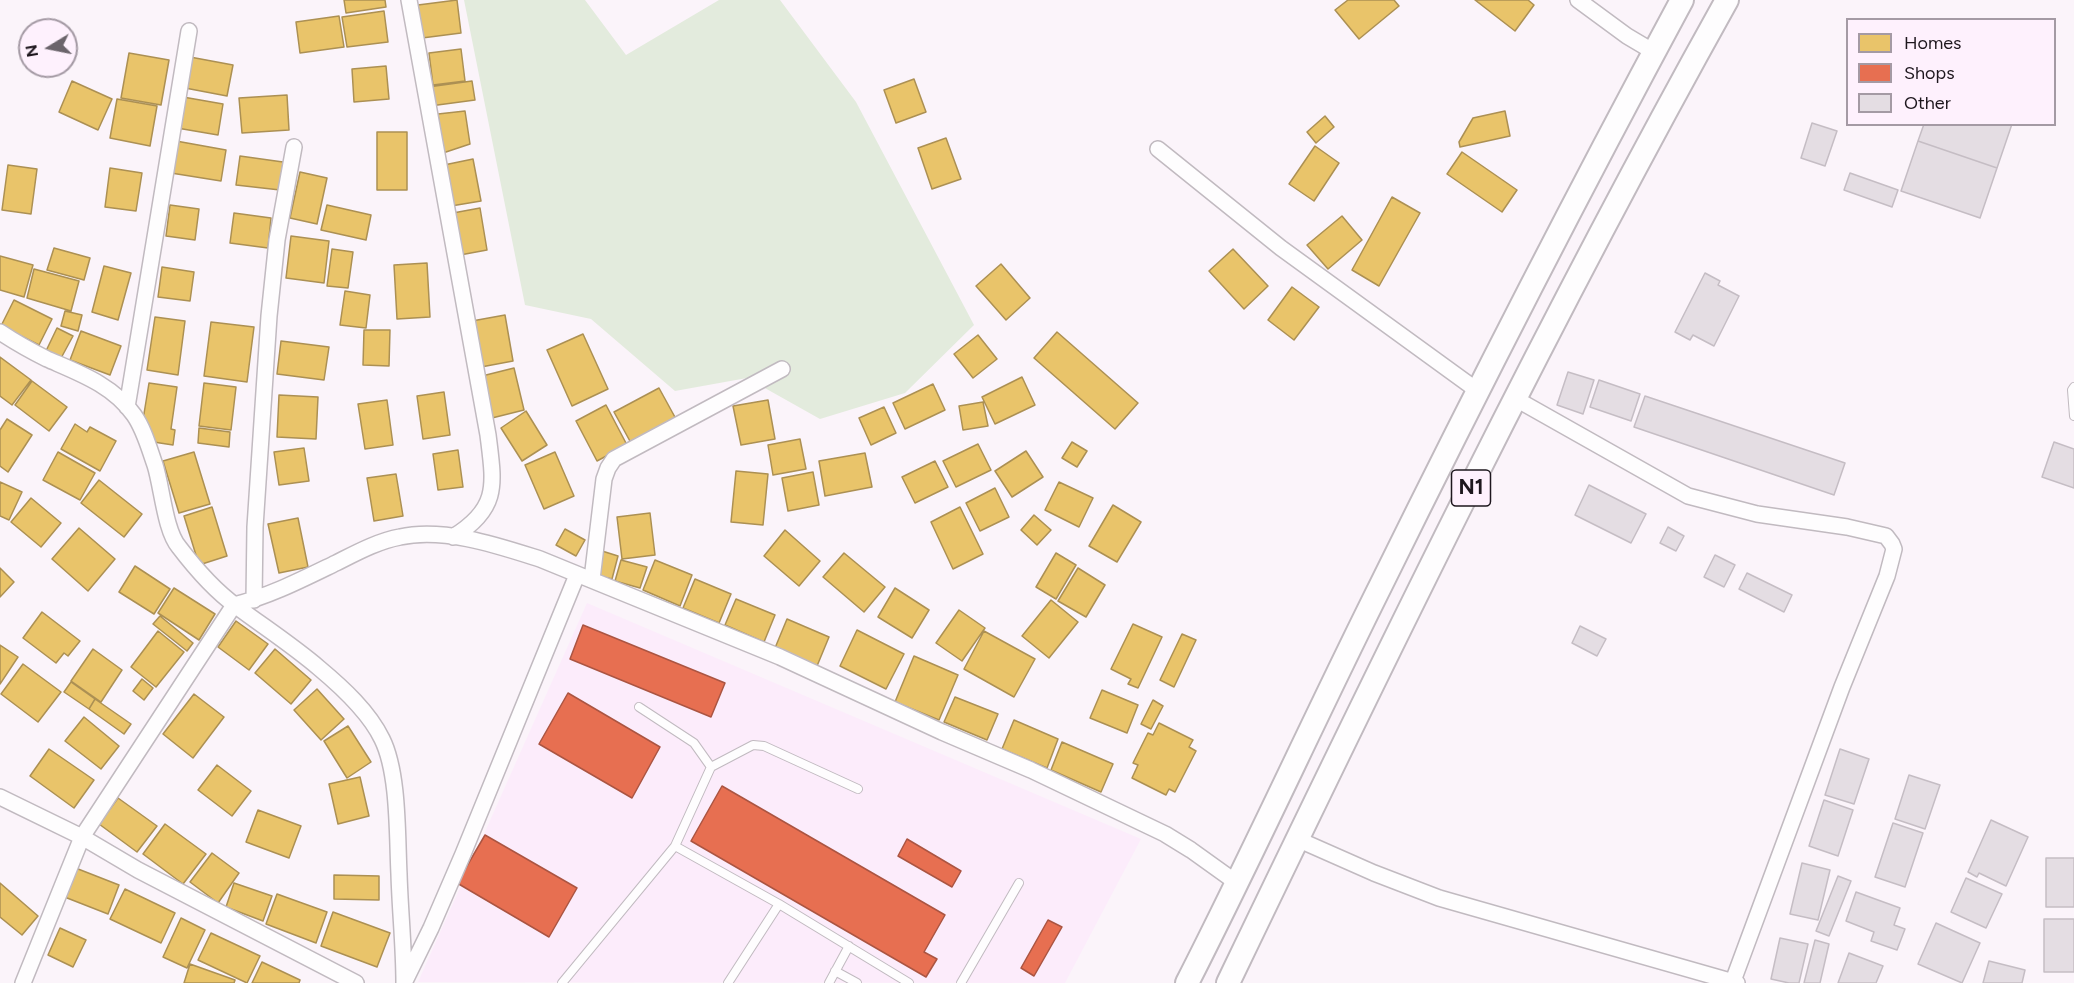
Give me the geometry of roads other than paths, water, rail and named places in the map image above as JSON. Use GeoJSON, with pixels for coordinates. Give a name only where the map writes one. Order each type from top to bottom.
{"type":"FeatureCollection","features":[{"type":"Feature","properties":{"kind":"main road","name":"N1"},"geometry":{"type":"LineString","coordinates":[[1186,983],[1238,883],[1379,588],[1538,272],[1682,0]]}},
{"type":"Feature","properties":{"kind":"main road","name":"N1"},"geometry":{"type":"LineString","coordinates":[[1228,983],[1297,839],[1516,399],[1646,146],[1727,0]]}},
{"type":"Feature","properties":{"kind":"street"},"geometry":{"type":"LineString","coordinates":[[409,0],[488,435],[491,465],[492,486],[489,503],[472,526],[453,537]]}},
{"type":"Feature","properties":{"kind":"street"},"geometry":{"type":"LineString","coordinates":[[1578,0],[1627,36],[1654,52]]}},
{"type":"Feature","properties":{"kind":"street"},"geometry":{"type":"LineString","coordinates":[[128,406],[189,31]]}},
{"type":"Feature","properties":{"kind":"street"},"geometry":{"type":"LineString","coordinates":[[254,600],[255,527],[269,316],[278,240],[294,147]]}},
{"type":"Feature","properties":{"kind":"street"},"geometry":{"type":"LineString","coordinates":[[1158,149],[1281,248],[1478,391]]}},
{"type":"Feature","properties":{"kind":"street"},"geometry":{"type":"LineString","coordinates":[[0,332],[21,345],[106,387],[128,406],[135,416],[157,471],[173,540],[202,574],[234,605],[279,635],[321,669],[351,697],[373,724],[383,741],[390,763],[396,808],[404,983]]}},
{"type":"Feature","properties":{"kind":"street"},"geometry":{"type":"LineString","coordinates":[[592,579],[604,479],[614,459],[782,369]]}},
{"type":"Feature","properties":{"kind":"street"},"geometry":{"type":"LineString","coordinates":[[1297,839],[1374,873],[1439,898],[1735,982],[1842,687],[1887,576],[1894,549],[1886,536],[1847,526],[1756,514],[1688,496],[1516,399]]}},
{"type":"Feature","properties":{"kind":"street"},"geometry":{"type":"LineString","coordinates":[[23,983],[82,837],[234,605],[254,600],[391,539],[418,535],[453,537],[507,548],[540,559],[780,657],[1050,779],[1165,834],[1238,883]]}},
{"type":"Feature","properties":{"kind":"street"},"geometry":{"type":"LineString","coordinates":[[404,983],[459,864],[577,575]]}},
{"type":"Feature","properties":{"kind":"street"},"geometry":{"type":"LineString","coordinates":[[0,796],[82,837],[138,870],[356,983]]}},
{"type":"Feature","properties":{"kind":"lane"},"geometry":{"type":"LineString","coordinates":[[2074,387],[2072,390],[2074,416]]}},
{"type":"Feature","properties":{"kind":"lane"},"geometry":{"type":"LineString","coordinates":[[639,707],[694,742],[711,767]]}},
{"type":"Feature","properties":{"kind":"lane"},"geometry":{"type":"LineString","coordinates":[[563,983],[675,846],[711,767],[753,745],[764,746],[858,789]]}},
{"type":"Feature","properties":{"kind":"lane"},"geometry":{"type":"LineString","coordinates":[[675,846],[778,904],[909,983]]}},
{"type":"Feature","properties":{"kind":"lane"},"geometry":{"type":"LineString","coordinates":[[961,983],[1019,883]]}},
{"type":"Feature","properties":{"kind":"lane"},"geometry":{"type":"LineString","coordinates":[[728,983],[778,904]]}},
{"type":"Feature","properties":{"kind":"lane"},"geometry":{"type":"LineString","coordinates":[[829,983],[849,946]]}},
{"type":"Feature","properties":{"kind":"lane"},"geometry":{"type":"LineString","coordinates":[[835,971],[857,983]]}}]}
